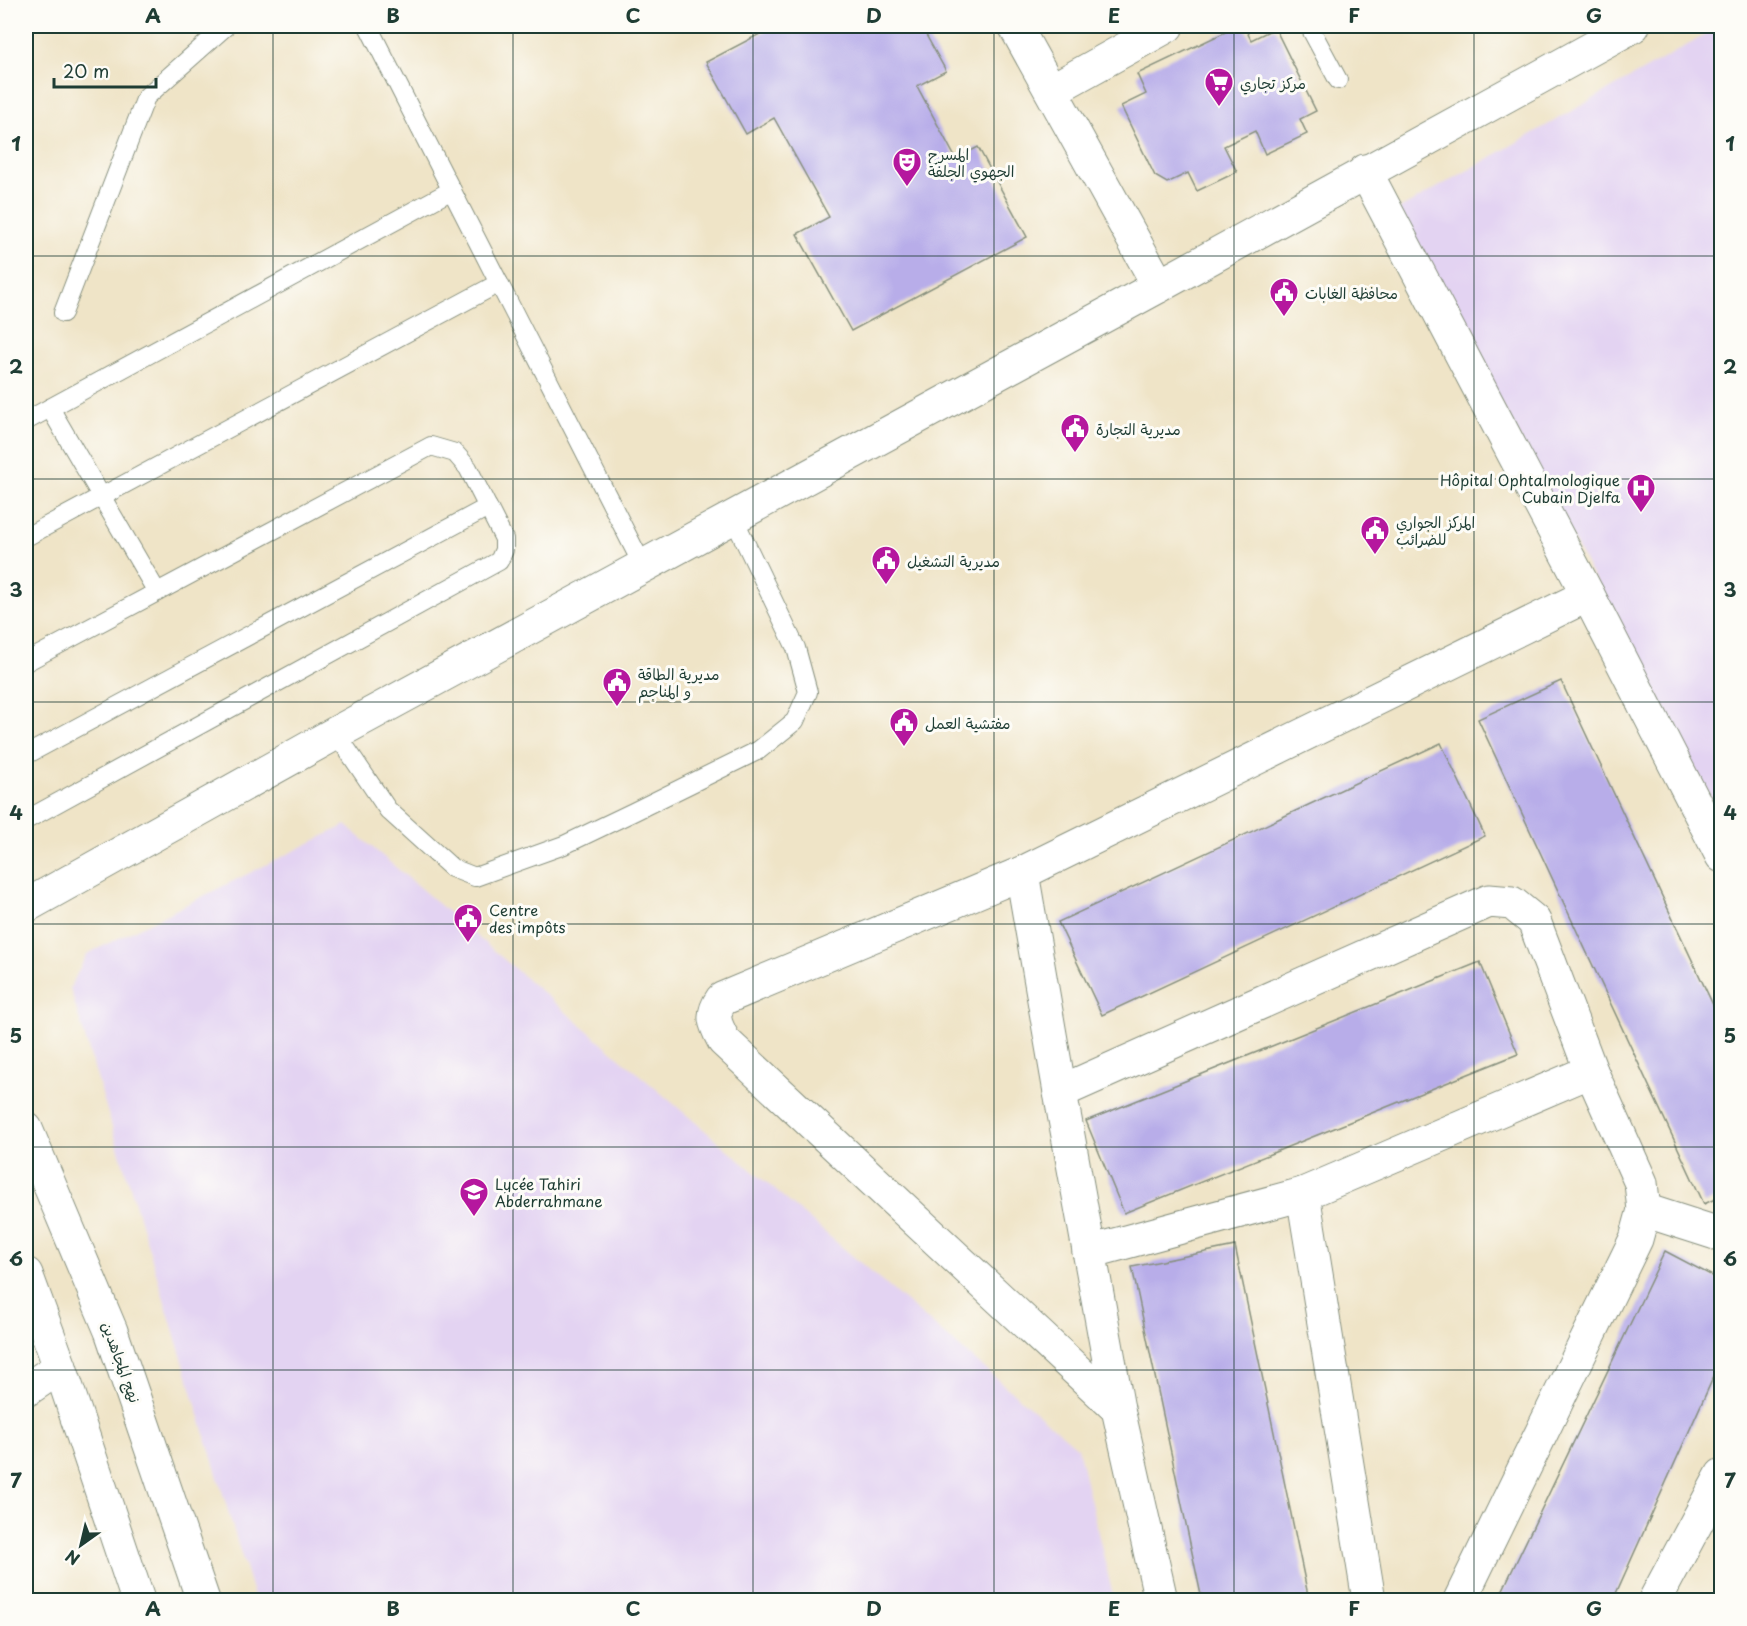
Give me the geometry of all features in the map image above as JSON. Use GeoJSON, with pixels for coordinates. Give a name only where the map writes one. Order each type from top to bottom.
{"type":"FeatureCollection","features":[{"type":"Feature","properties":{"kind":"street"},"geometry":{"type":"LineString","coordinates":[[1052,90],[1167,26]]}},
{"type":"Feature","properties":{"kind":"street"},"geometry":{"type":"LineString","coordinates":[[26,906],[336,733],[1633,26]]}},
{"type":"Feature","properties":{"kind":"street"},"geometry":{"type":"LineString","coordinates":[[1028,30],[1052,90],[1159,286]]}},
{"type":"Feature","properties":{"kind":"street"},"geometry":{"type":"LineString","coordinates":[[1365,171],[1722,856]]}},
{"type":"Feature","properties":{"kind":"street"},"geometry":{"type":"LineString","coordinates":[[1118,1409],[724,1041],[715,1024],[715,1010],[722,999],[1022,873],[1588,595]]}},
{"type":"Feature","properties":{"kind":"street"},"geometry":{"type":"LineString","coordinates":[[1022,873],[1059,1092],[1118,1409],[1161,1600]]}},
{"type":"Feature","properties":{"kind":"street"},"geometry":{"type":"LineString","coordinates":[[1059,1092],[1488,901],[1512,903],[1534,921],[1591,1071],[1641,1183],[1644,1210],[1636,1239],[1460,1600]]}},
{"type":"Feature","properties":{"kind":"street"},"geometry":{"type":"LineString","coordinates":[[1089,1252],[1303,1194],[1591,1071]]}},
{"type":"Feature","properties":{"kind":"street","name":"نهج المجاهدين"},"geometry":{"type":"LineString","coordinates":[[26,1129],[111,1331],[203,1600]]}},
{"type":"Feature","properties":{"kind":"street"},"geometry":{"type":"LineString","coordinates":[[1303,1194],[1369,1600]]}},
{"type":"Feature","properties":{"kind":"street"},"geometry":{"type":"LineString","coordinates":[[1644,1210],[1722,1235]]}},
{"type":"Feature","properties":{"kind":"street"},"geometry":{"type":"LineString","coordinates":[[26,1274],[60,1367],[138,1600]]}},
{"type":"Feature","properties":{"kind":"street"},"geometry":{"type":"LineString","coordinates":[[26,1390],[60,1367]]}},
{"type":"Feature","properties":{"kind":"street"},"geometry":{"type":"LineString","coordinates":[[1656,1600],[1722,1475]]}},
{"type":"Feature","properties":{"kind":"lane"},"geometry":{"type":"LineString","coordinates":[[63,313],[146,97],[226,26]]}},
{"type":"Feature","properties":{"kind":"lane"},"geometry":{"type":"LineString","coordinates":[[368,26],[643,566]]}},
{"type":"Feature","properties":{"kind":"lane"},"geometry":{"type":"LineString","coordinates":[[1310,26],[1338,80]]}},
{"type":"Feature","properties":{"kind":"lane"},"geometry":{"type":"LineString","coordinates":[[26,421],[452,189]]}},
{"type":"Feature","properties":{"kind":"lane"},"geometry":{"type":"LineString","coordinates":[[26,537],[499,283]]}},
{"type":"Feature","properties":{"kind":"lane"},"geometry":{"type":"LineString","coordinates":[[50,408],[157,592]]}},
{"type":"Feature","properties":{"kind":"lane"},"geometry":{"type":"LineString","coordinates":[[26,662],[430,446],[455,453],[468,468],[504,539],[504,550],[498,561],[26,820]]}},
{"type":"Feature","properties":{"kind":"lane"},"geometry":{"type":"LineString","coordinates":[[26,755],[488,507]]}},
{"type":"Feature","properties":{"kind":"lane"},"geometry":{"type":"LineString","coordinates":[[336,733],[388,810],[452,868],[475,877],[564,845],[759,750],[795,721],[808,692],[796,648],[733,517]]}},
{"type":"Feature","properties":{"kind":"shaded area","name":"Hôpital Ophtalmologique Cubain Djelfa"},"geometry":{"type":"Polygon","coordinates":[[[1721,26],[1721,818],[1398,210],[1721,26]]]}},
{"type":"Feature","properties":{"kind":"shaded area","name":"Lycée Tahiri Abderrahmane"},"geometry":{"type":"Polygon","coordinates":[[[346,825],[1078,1448],[1114,1600],[255,1600],[70,988],[87,954],[346,825]]]}},
{"type":"Feature","properties":{"kind":"building","name":"المسرح الجهوي الجلفة"},"geometry":{"type":"Polygon","coordinates":[[[775,26],[921,26],[946,71],[917,86],[956,159],[978,147],[1027,237],[851,331],[797,234],[829,217],[774,118],[746,134],[706,62],[775,26]]]}},
{"type":"Feature","properties":{"kind":"building","name":"مركز تجاري"},"geometry":{"type":"Polygon","coordinates":[[[1238,26],[1244,26],[1251,40],[1275,28],[1316,111],[1300,119],[1307,134],[1265,154],[1255,131],[1224,146],[1237,172],[1197,191],[1188,173],[1167,183],[1155,176],[1121,106],[1146,94],[1137,74],[1238,26]]]}},
{"type":"Feature","properties":{"kind":"building"},"geometry":{"type":"Polygon","coordinates":[[[1561,681],[1722,1024],[1722,1196],[1704,1204],[1478,719],[1561,681]]]}},
{"type":"Feature","properties":{"kind":"building"},"geometry":{"type":"Polygon","coordinates":[[[1441,743],[1485,836],[1102,1015],[1058,922],[1441,743]]]}},
{"type":"Feature","properties":{"kind":"building"},"geometry":{"type":"Polygon","coordinates":[[[1480,962],[1518,1054],[1124,1213],[1086,1121],[1480,962]]]}},
{"type":"Feature","properties":{"kind":"building"},"geometry":{"type":"Polygon","coordinates":[[[1235,1246],[1309,1600],[1202,1600],[1132,1267],[1235,1246]]]}},
{"type":"Feature","properties":{"kind":"building"},"geometry":{"type":"Polygon","coordinates":[[[1665,1251],[1722,1281],[1722,1358],[1613,1600],[1498,1600],[1665,1251]]]}},
{"type":"Feature","properties":{"kind":"place","name":"مركز تجاري"},"geometry":{"type":"Point","coordinates":[1219,108]}},
{"type":"Feature","properties":{"kind":"place","name":"المسرح الجهوي الجلفة"},"geometry":{"type":"Point","coordinates":[907,188]}},
{"type":"Feature","properties":{"kind":"place","name":"محافظة الغابات"},"geometry":{"type":"Point","coordinates":[1284,318]}},
{"type":"Feature","properties":{"kind":"place","name":"مديرية التجارة"},"geometry":{"type":"Point","coordinates":[1075,454]}},
{"type":"Feature","properties":{"kind":"place","name":"Hôpital Ophtalmologique Cubain Djelfa"},"geometry":{"type":"Point","coordinates":[1641,514]}},
{"type":"Feature","properties":{"kind":"place","name":"المركز الجواري للضرائب"},"geometry":{"type":"Point","coordinates":[1375,556]}},
{"type":"Feature","properties":{"kind":"place","name":"مديرية التشغيل"},"geometry":{"type":"Point","coordinates":[886,586]}},
{"type":"Feature","properties":{"kind":"place","name":"مديرية الطاقة و المناجم"},"geometry":{"type":"Point","coordinates":[617,708]}},
{"type":"Feature","properties":{"kind":"place","name":"مفتشية العمل"},"geometry":{"type":"Point","coordinates":[904,748]}},
{"type":"Feature","properties":{"kind":"place","name":"Centre des impôts"},"geometry":{"type":"Point","coordinates":[468,944]}},
{"type":"Feature","properties":{"kind":"place","name":"Lycée Tahiri Abderrahmane"},"geometry":{"type":"Point","coordinates":[474,1218]}}]}
